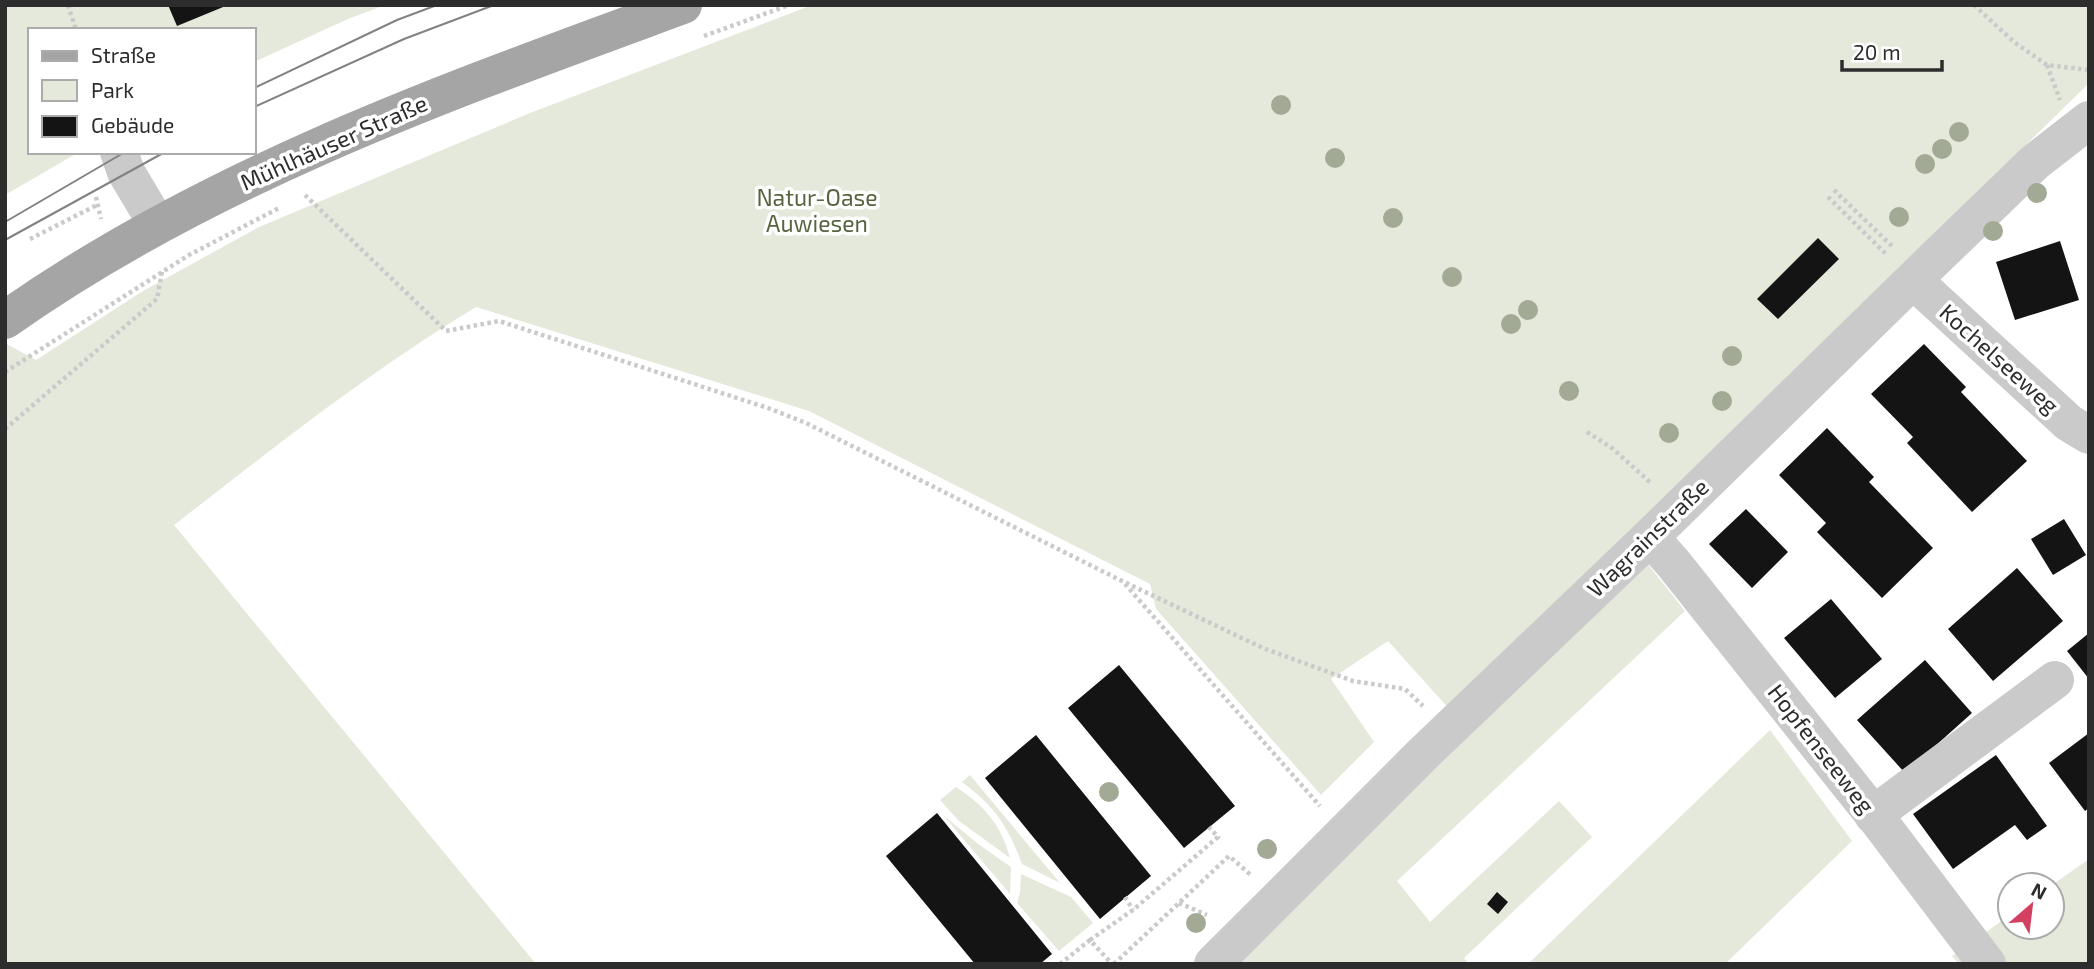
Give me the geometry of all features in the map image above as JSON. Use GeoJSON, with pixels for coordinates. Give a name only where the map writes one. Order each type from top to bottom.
{"type":"FeatureCollection","features":[{"type":"Feature","properties":{"kind":"main road","name":"Mühlhäuser Straße"},"geometry":{"type":"LineString","coordinates":[[5,320],[157,224],[307,152],[472,82],[689,22]]}},
{"type":"Feature","properties":{"kind":"street","name":"Wagrainstraße"},"geometry":{"type":"LineString","coordinates":[[1213,964],[1448,729],[1650,537],[1916,276],[2035,162],[2089,120]]}},
{"type":"Feature","properties":{"kind":"street"},"geometry":{"type":"LineString","coordinates":[[120,154],[126,172],[157,224]]}},
{"type":"Feature","properties":{"kind":"street","name":"Kochelseeweg"},"geometry":{"type":"LineString","coordinates":[[1916,276],[2069,423],[2089,435]]}},
{"type":"Feature","properties":{"kind":"street","name":"Hopfenseeweg"},"geometry":{"type":"LineString","coordinates":[[1650,537],[1873,815],[1987,964]]}},
{"type":"Feature","properties":{"kind":"street"},"geometry":{"type":"LineString","coordinates":[[1873,815],[2055,680]]}},
{"type":"Feature","properties":{"kind":"path"},"geometry":{"type":"LineString","coordinates":[[68,5],[75,28]]}},
{"type":"Feature","properties":{"kind":"path"},"geometry":{"type":"LineString","coordinates":[[689,22],[789,5]]}},
{"type":"Feature","properties":{"kind":"path"},"geometry":{"type":"LineString","coordinates":[[1974,5],[2014,42],[2047,65],[2089,70]]}},
{"type":"Feature","properties":{"kind":"path"},"geometry":{"type":"LineString","coordinates":[[293,201],[318,190]]}},
{"type":"Feature","properties":{"kind":"path"},"geometry":{"type":"LineString","coordinates":[[1834,190],[1916,276]]}},
{"type":"Feature","properties":{"kind":"path"},"geometry":{"type":"LineString","coordinates":[[305,195],[446,331],[499,321],[768,408],[806,423],[1122,581],[1264,648],[1353,681],[1405,689],[1448,729]]}},
{"type":"Feature","properties":{"kind":"path"},"geometry":{"type":"LineString","coordinates":[[1828,197],[1916,276]]}},
{"type":"Feature","properties":{"kind":"path"},"geometry":{"type":"LineString","coordinates":[[30,239],[97,205]]}},
{"type":"Feature","properties":{"kind":"path"},"geometry":{"type":"LineString","coordinates":[[5,372],[189,255],[282,207]]}},
{"type":"Feature","properties":{"kind":"path"},"geometry":{"type":"LineString","coordinates":[[5,429],[157,299],[162,274],[157,224]]}},
{"type":"Feature","properties":{"kind":"path"},"geometry":{"type":"LineString","coordinates":[[1587,432],[1612,448],[1679,508]]}},
{"type":"Feature","properties":{"kind":"path"},"geometry":{"type":"LineString","coordinates":[[1122,581],[1344,834]]}},
{"type":"Feature","properties":{"kind":"path"},"geometry":{"type":"LineString","coordinates":[[1060,964],[1133,910],[1218,837],[1209,827]]}},
{"type":"Feature","properties":{"kind":"path"},"geometry":{"type":"LineString","coordinates":[[1090,940],[1113,964],[1229,856],[1278,900]]}},
{"type":"Feature","properties":{"kind":"path"},"geometry":{"type":"LineString","coordinates":[[1125,897],[1133,910]]}},
{"type":"Feature","properties":{"kind":"path"},"geometry":{"type":"LineString","coordinates":[[1180,903],[1207,915]]}},
{"type":"Feature","properties":{"kind":"green space"},"geometry":{"type":"Polygon","coordinates":[[[5,5],[385,5],[256,61],[256,28],[28,28],[28,154],[76,154],[5,195],[5,5]]]}},
{"type":"Feature","properties":{"kind":"green space","name":"Natur-Oase Auwiesen"},"geometry":{"type":"Polygon","coordinates":[[[812,5],[2089,5],[2089,83],[1451,711],[1388,641],[1331,679],[1374,742],[1321,795],[1156,609],[1150,584],[809,411],[476,307],[360,384],[174,525],[536,964],[5,964],[5,343],[36,360],[143,291],[259,227],[530,113],[812,5]]]}},
{"type":"Feature","properties":{"kind":"green space"},"geometry":{"type":"Polygon","coordinates":[[[1647,563],[1685,611],[1397,881],[1430,922],[1559,801],[1592,837],[1464,958],[1469,964],[1234,964],[1647,563]]]}},
{"type":"Feature","properties":{"kind":"green space"},"geometry":{"type":"Polygon","coordinates":[[[1770,730],[1852,841],[1725,964],[1528,964],[1770,730]]]}},
{"type":"Feature","properties":{"kind":"green space"},"geometry":{"type":"Polygon","coordinates":[[[970,775],[1060,883],[1022,864],[999,818],[962,782],[970,775]]]}},
{"type":"Feature","properties":{"kind":"green space"},"geometry":{"type":"Polygon","coordinates":[[[956,787],[975,801],[997,826],[1010,858],[959,821],[940,800],[956,787]]]}},
{"type":"Feature","properties":{"kind":"green space"},"geometry":{"type":"Polygon","coordinates":[[[943,815],[1011,867],[1010,894],[943,815]]]}},
{"type":"Feature","properties":{"kind":"green space"},"geometry":{"type":"Polygon","coordinates":[[[2089,859],[2089,964],[1959,964],[1952,956],[1996,925],[1996,941],[2066,941],[2066,875],[2089,859]]]}},
{"type":"Feature","properties":{"kind":"green space"},"geometry":{"type":"Polygon","coordinates":[[[1021,874],[1071,897],[1093,923],[1059,951],[1017,903],[1021,874]]]}},
{"type":"Feature","properties":{"kind":"building"},"geometry":{"type":"Polygon","coordinates":[[[168,5],[228,5],[177,26],[168,5]]]}},
{"type":"Feature","properties":{"kind":"building"},"geometry":{"type":"Polygon","coordinates":[[[1818,238],[1839,259],[1778,319],[1757,299],[1818,238]]]}},
{"type":"Feature","properties":{"kind":"building"},"geometry":{"type":"Polygon","coordinates":[[[2060,241],[2079,300],[2015,320],[1996,262],[2060,241]]]}},
{"type":"Feature","properties":{"kind":"building"},"geometry":{"type":"Polygon","coordinates":[[[1924,344],[1966,387],[1961,392],[2027,461],[1972,512],[1907,443],[1913,437],[1871,394],[1924,344]]]}},
{"type":"Feature","properties":{"kind":"building"},"geometry":{"type":"Polygon","coordinates":[[[1827,428],[1874,477],[1869,482],[1933,548],[1882,598],[1817,532],[1826,523],[1779,475],[1827,428]]]}},
{"type":"Feature","properties":{"kind":"building"},"geometry":{"type":"Polygon","coordinates":[[[1746,509],[1788,552],[1752,588],[1709,544],[1746,509]]]}},
{"type":"Feature","properties":{"kind":"building"},"geometry":{"type":"Polygon","coordinates":[[[2064,519],[2086,555],[2053,575],[2031,539],[2064,519]]]}},
{"type":"Feature","properties":{"kind":"building"},"geometry":{"type":"Polygon","coordinates":[[[2017,568],[2063,621],[1993,681],[1948,629],[2017,568]]]}},
{"type":"Feature","properties":{"kind":"building"},"geometry":{"type":"Polygon","coordinates":[[[1831,599],[1882,659],[1835,698],[1784,638],[1831,599]]]}},
{"type":"Feature","properties":{"kind":"building"},"geometry":{"type":"Polygon","coordinates":[[[2089,633],[2089,679],[2067,651],[2089,633]]]}},
{"type":"Feature","properties":{"kind":"building"},"geometry":{"type":"Polygon","coordinates":[[[1925,660],[1972,713],[1905,773],[1857,720],[1925,660]]]}},
{"type":"Feature","properties":{"kind":"building"},"geometry":{"type":"Polygon","coordinates":[[[1119,665],[1235,806],[1184,848],[1068,708],[1119,665]]]}},
{"type":"Feature","properties":{"kind":"building"},"geometry":{"type":"Polygon","coordinates":[[[2089,733],[2089,808],[2085,811],[2049,763],[2089,733]]]}},
{"type":"Feature","properties":{"kind":"building"},"geometry":{"type":"Polygon","coordinates":[[[1036,735],[1151,876],[1100,919],[985,778],[1036,735]]]}},
{"type":"Feature","properties":{"kind":"building"},"geometry":{"type":"Polygon","coordinates":[[[1996,755],[2047,826],[2027,840],[2015,825],[1953,869],[1913,814],[1996,755]]]}},
{"type":"Feature","properties":{"kind":"building"},"geometry":{"type":"Polygon","coordinates":[[[937,813],[1052,954],[1040,964],[975,964],[886,856],[937,813]]]}},
{"type":"Feature","properties":{"kind":"building"},"geometry":{"type":"Polygon","coordinates":[[[1497,892],[1508,902],[1498,914],[1487,904],[1497,892]]]}},
{"type":"Feature","properties":{"kind":"tram line"},"geometry":{"type":"LineString","coordinates":[[256,87],[397,20],[437,5]]}},
{"type":"Feature","properties":{"kind":"tram line"},"geometry":{"type":"LineString","coordinates":[[256,106],[404,39],[494,5]]}},
{"type":"Feature","properties":{"kind":"tram line"},"geometry":{"type":"LineString","coordinates":[[5,222],[122,154]]}},
{"type":"Feature","properties":{"kind":"tram line"},"geometry":{"type":"LineString","coordinates":[[5,240],[161,154]]}}]}
